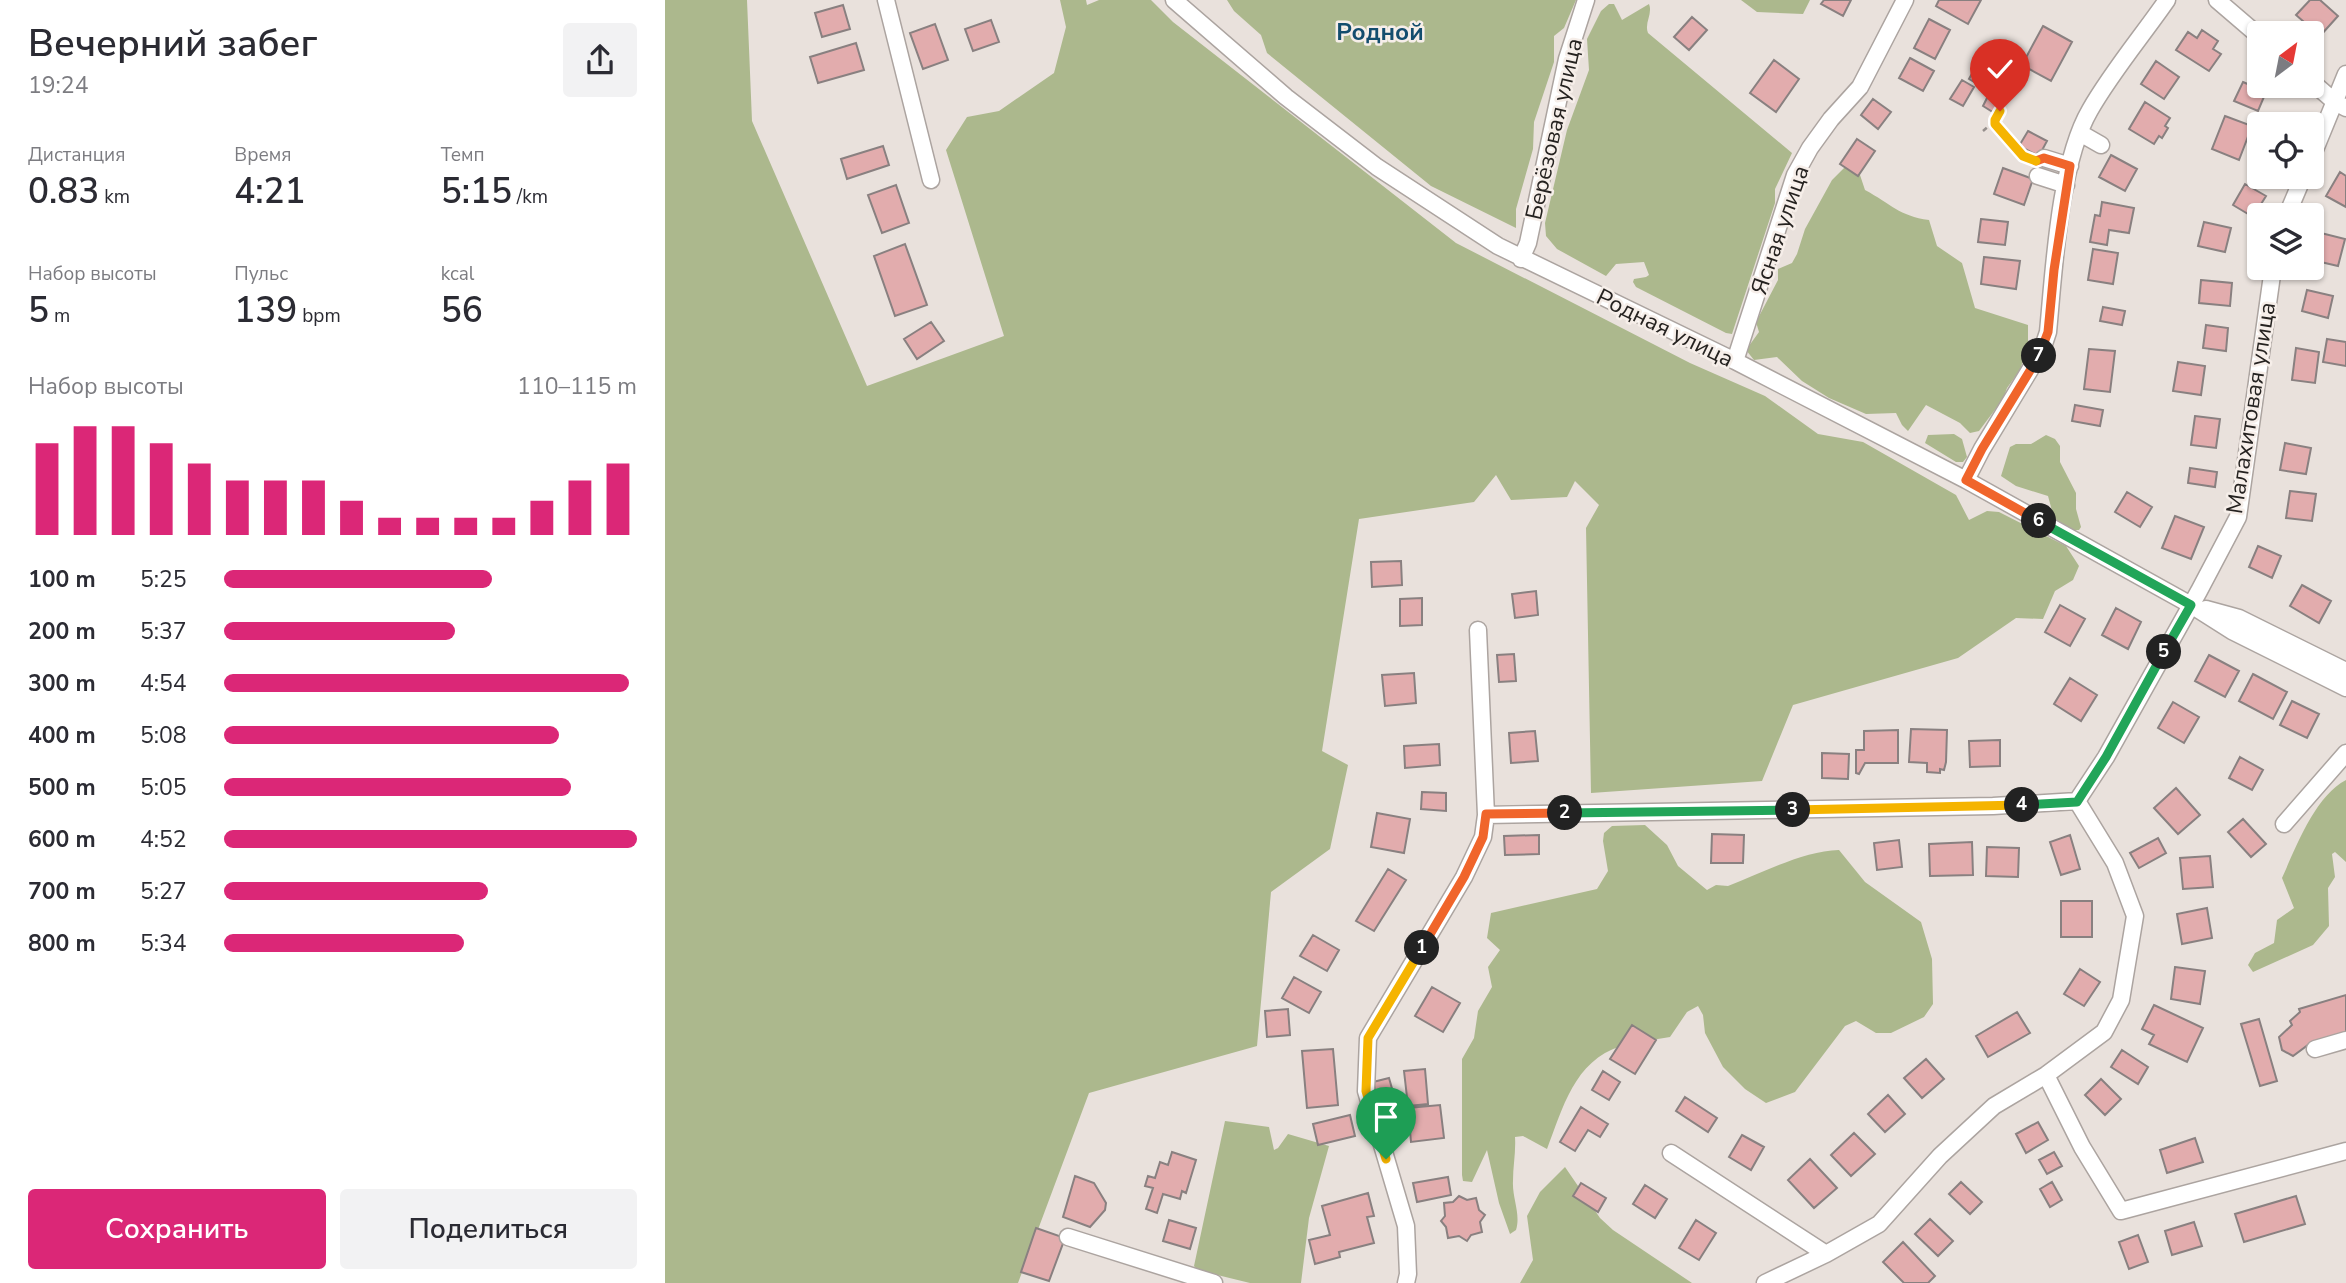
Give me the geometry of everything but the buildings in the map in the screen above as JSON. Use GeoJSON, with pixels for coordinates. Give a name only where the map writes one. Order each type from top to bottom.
{"type":"FeatureCollection","features":[{"type":"Feature","properties":{"kind":"street","name":"Родная улица"},"geometry":{"type":"LineString","coordinates":[[1174,0],[1286,97],[1377,167],[1498,246],[1735,361],[1966,480],[2191,605],[2232,631],[2346,688]]}},
{"type":"Feature","properties":{"kind":"street","name":"Берёзовая улица"},"geometry":{"type":"LineString","coordinates":[[1521,259],[1528,243],[1567,59],[1586,0]]}},
{"type":"Feature","properties":{"kind":"street","name":"Ясная улица"},"geometry":{"type":"LineString","coordinates":[[1735,361],[1795,175],[1831,119],[1860,87],[1905,0]]}},
{"type":"Feature","properties":{"kind":"street"},"geometry":{"type":"LineString","coordinates":[[1966,480],[2042,350],[2048,332],[2066,185],[2089,111],[2167,0]]}},
{"type":"Feature","properties":{"kind":"street"},"geometry":{"type":"LineString","coordinates":[[2217,0],[2247,26]]}},
{"type":"Feature","properties":{"kind":"street"},"geometry":{"type":"LineString","coordinates":[[889,1],[931,180]]}},
{"type":"Feature","properties":{"kind":"street"},"geometry":{"type":"LineString","coordinates":[[2324,135],[2340,105],[2346,74]]}},
{"type":"Feature","properties":{"kind":"street"},"geometry":{"type":"LineString","coordinates":[[2324,92],[2340,105]]}},
{"type":"Feature","properties":{"kind":"street"},"geometry":{"type":"LineString","coordinates":[[2080,133],[2101,145]]}},
{"type":"Feature","properties":{"kind":"street"},"geometry":{"type":"LineString","coordinates":[[2044,158],[2070,166]]}},
{"type":"Feature","properties":{"kind":"street"},"geometry":{"type":"LineString","coordinates":[[2038,176],[2066,185]]}},
{"type":"Feature","properties":{"kind":"street","name":"Малахитовая улица"},"geometry":{"type":"LineString","coordinates":[[2077,802],[2106,757],[2238,516],[2271,280]]}},
{"type":"Feature","properties":{"kind":"street","name":"Родная улица"},"geometry":{"type":"LineString","coordinates":[[2191,605],[2239,618],[2346,671]]}},
{"type":"Feature","properties":{"kind":"street"},"geometry":{"type":"LineString","coordinates":[[1406,1283],[1406,1226],[1366,1091],[1368,1038],[1464,877],[1483,837],[1486,814],[1478,630]]}},
{"type":"Feature","properties":{"kind":"street"},"geometry":{"type":"LineString","coordinates":[[2284,824],[2346,753]]}},
{"type":"Feature","properties":{"kind":"street"},"geometry":{"type":"LineString","coordinates":[[1486,814],[1993,806],[2077,802],[2115,863],[2135,915],[2121,1000],[2104,1032],[2046,1075],[1994,1106],[1940,1156],[1879,1224],[1826,1254],[1765,1283]]}},
{"type":"Feature","properties":{"kind":"street"},"geometry":{"type":"LineString","coordinates":[[2315,1049],[2346,1040]]}},
{"type":"Feature","properties":{"kind":"street"},"geometry":{"type":"LineString","coordinates":[[2046,1075],[2082,1147],[2121,1211],[2346,1151]]}},
{"type":"Feature","properties":{"kind":"street"},"geometry":{"type":"LineString","coordinates":[[1671,1153],[1826,1254]]}},
{"type":"Feature","properties":{"kind":"street"},"geometry":{"type":"LineString","coordinates":[[1067,1237],[1214,1283]]}},
{"type":"Feature","properties":{"kind":"path"},"geometry":{"type":"LineString","coordinates":[[1983,131],[1994,123],[2000,111]]}},
{"type":"Feature","properties":{"kind":"path"},"geometry":{"type":"LineString","coordinates":[[1994,123],[2023,156],[2037,161],[2044,158]]}},
{"type":"Feature","properties":{"kind":"path"},"geometry":{"type":"LineString","coordinates":[[2019,152],[2027,152]]}},
{"type":"Feature","properties":{"kind":"green space"},"geometry":{"type":"Polygon","coordinates":[[[665,0],[747,0],[752,121],[867,386],[1004,336],[946,150],[967,117],[999,111],[1054,73],[1066,27],[1060,0],[1086,0],[1087,5],[1099,0],[1151,0],[1173,22],[1456,243],[1690,363],[1765,396],[1818,434],[1863,442],[1956,495],[1969,520],[1987,511],[1999,512],[2066,546],[2079,566],[2073,580],[2055,591],[2043,619],[2016,618],[1958,658],[1793,705],[1762,781],[1591,793],[1586,528],[1599,505],[1575,481],[1567,497],[1511,500],[1496,475],[1474,502],[1359,519],[1322,751],[1348,765],[1330,849],[1271,892],[1257,1046],[1089,1093],[1018,1283],[665,1283],[665,0]]]}},
{"type":"Feature","properties":{"kind":"green space"},"geometry":{"type":"Polygon","coordinates":[[[1227,0],[1576,0],[1564,28],[1554,36],[1554,62],[1534,122],[1533,149],[1516,209],[1516,228],[1431,186],[1267,53],[1261,35],[1234,11],[1227,0]]]}},
{"type":"Feature","properties":{"kind":"green space"},"geometry":{"type":"Polygon","coordinates":[[[1741,0],[1810,0],[1803,14],[1757,12],[1741,0]]]}},
{"type":"Feature","properties":{"kind":"green space"},"geometry":{"type":"Polygon","coordinates":[[[1609,4],[1614,4],[1622,20],[1649,4],[1648,33],[1792,153],[1775,189],[1775,203],[1732,334],[1636,287],[1634,279],[1649,275],[1644,262],[1616,264],[1606,276],[1557,249],[1546,236],[1545,223],[1567,130],[1589,70],[1587,39],[1601,11],[1609,4]]]}},
{"type":"Feature","properties":{"kind":"green space"},"geometry":{"type":"Polygon","coordinates":[[[1847,165],[1859,172],[1865,190],[1902,212],[1929,220],[1937,246],[1962,263],[1975,308],[2028,325],[2028,346],[2020,370],[1979,431],[1970,433],[1960,423],[1926,405],[1908,431],[1896,413],[1866,414],[1829,398],[1802,381],[1777,357],[1754,360],[1746,350],[1759,332],[1756,322],[1778,280],[1778,269],[1792,263],[1805,229],[1832,180],[1847,165]]]}},
{"type":"Feature","properties":{"kind":"green space"},"geometry":{"type":"Polygon","coordinates":[[[1954,434],[1962,439],[1967,457],[1963,462],[1956,462],[1925,443],[1928,435],[1954,434]]]}},
{"type":"Feature","properties":{"kind":"green space"},"geometry":{"type":"Polygon","coordinates":[[[2046,435],[2055,439],[2060,446],[2060,462],[2076,493],[2076,509],[2081,527],[2079,530],[2069,530],[2054,518],[2048,496],[2016,486],[2001,476],[2010,447],[2016,444],[2031,444],[2046,435]]]}},
{"type":"Feature","properties":{"kind":"green space"},"geometry":{"type":"Polygon","coordinates":[[[2346,780],[2346,862],[2335,852],[2332,854],[2335,877],[2328,888],[2329,926],[2313,945],[2253,972],[2248,965],[2255,953],[2274,943],[2277,920],[2294,908],[2282,878],[2300,838],[2325,798],[2346,780]]]}},
{"type":"Feature","properties":{"kind":"green space"},"geometry":{"type":"Polygon","coordinates":[[[1645,825],[1667,845],[1678,866],[1707,890],[1716,885],[1728,886],[1797,858],[1839,850],[1865,882],[1921,922],[1932,959],[1933,1004],[1924,1017],[1891,1033],[1876,1033],[1856,1021],[1845,1026],[1795,1092],[1766,1103],[1745,1089],[1723,1067],[1705,1033],[1703,1015],[1698,1006],[1687,1012],[1670,1037],[1627,1044],[1605,1053],[1581,1074],[1572,1088],[1547,1149],[1523,1136],[1515,1137],[1513,1187],[1517,1224],[1516,1230],[1510,1234],[1499,1203],[1487,1150],[1472,1182],[1463,1181],[1462,1175],[1462,1059],[1474,1038],[1478,1011],[1492,987],[1488,967],[1500,950],[1487,938],[1491,913],[1597,889],[1608,871],[1604,833],[1612,826],[1645,825]]]}},
{"type":"Feature","properties":{"kind":"green space"},"geometry":{"type":"Polygon","coordinates":[[[1225,1121],[1269,1127],[1274,1150],[1288,1134],[1329,1146],[1309,1218],[1301,1283],[1250,1283],[1197,1270],[1194,1266],[1225,1121]]]}},
{"type":"Feature","properties":{"kind":"green space"},"geometry":{"type":"Polygon","coordinates":[[[1565,1167],[1600,1218],[1613,1230],[1692,1283],[1520,1283],[1533,1260],[1527,1216],[1540,1192],[1565,1167]]]}},
{"type":"Feature","properties":{"kind":"district","name":"Родной"},"geometry":{"type":"Point","coordinates":[1380,32]}},
{"type":"Feature","properties":{"kind":"route"},"geometry":{"type":"LineString","coordinates":[[1386,1159],[1366,1091],[1368,1038],[1464,877],[1483,837],[1486,814],[1993,806],[2077,802],[2106,757],[2191,605],[1966,480],[2042,350],[2048,332],[2054,270],[2070,166],[2044,158],[2037,161],[2023,156],[1995,124],[2000,111]]}}]}
